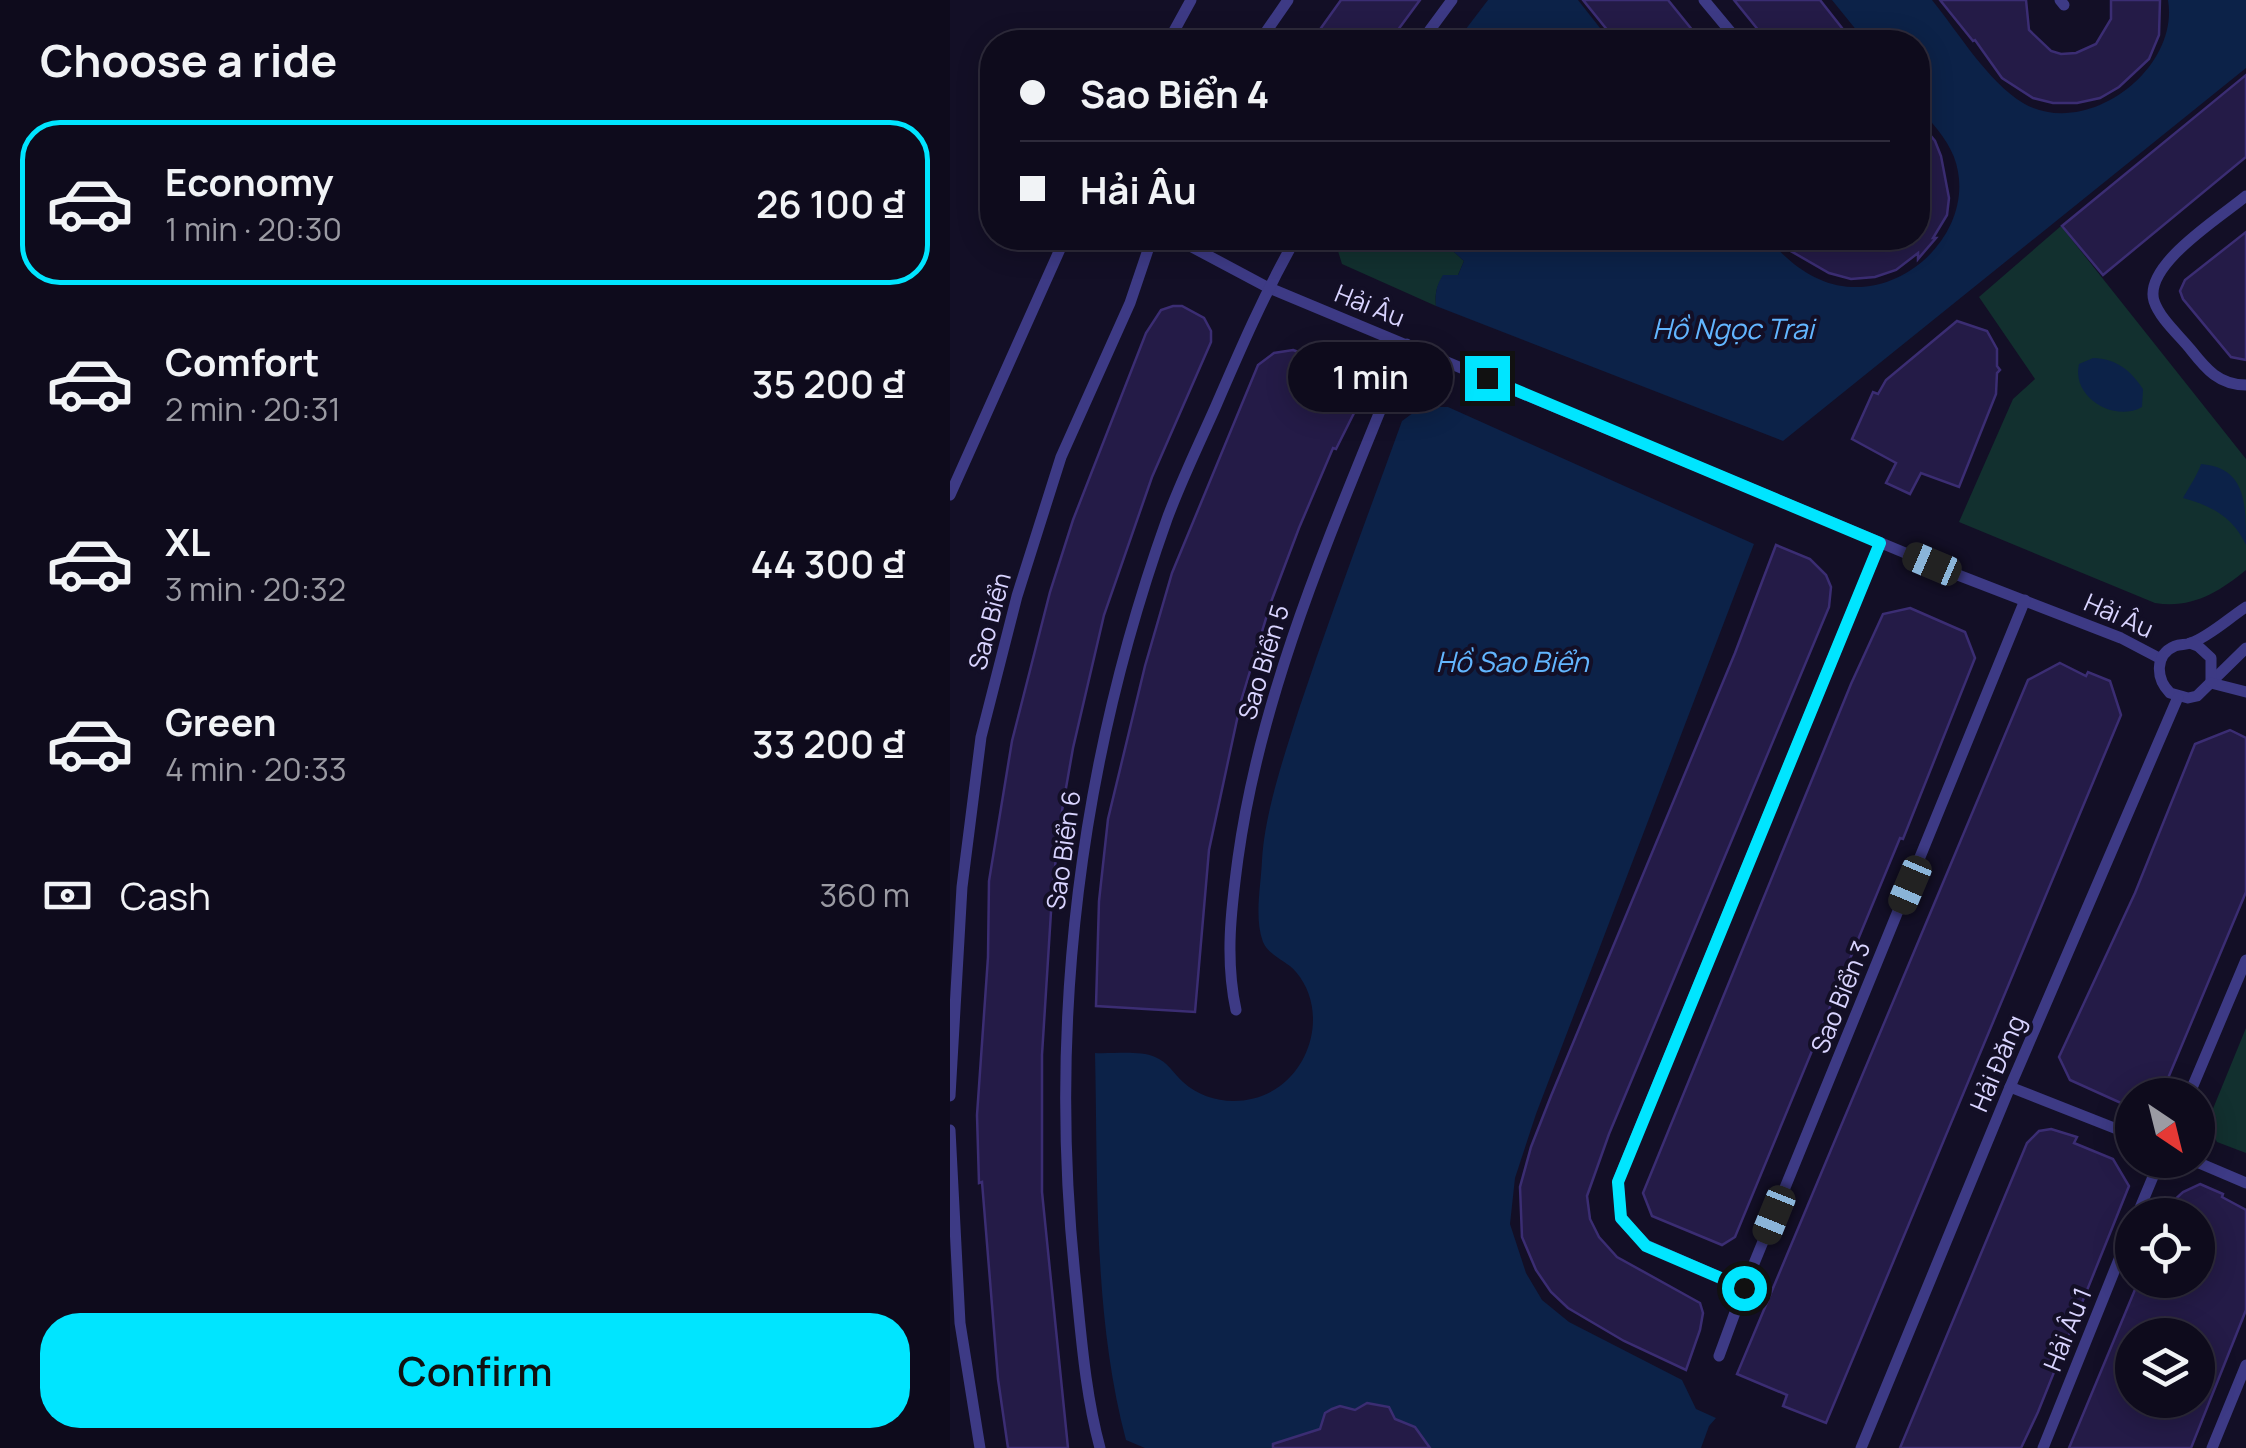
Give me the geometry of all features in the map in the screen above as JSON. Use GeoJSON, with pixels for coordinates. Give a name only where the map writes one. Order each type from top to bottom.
{"type":"FeatureCollection","features":[{"type":"Feature","properties":{"kind":"lane"},"geometry":{"type":"LineString","coordinates":[[1175,30],[1191,0]]}},
{"type":"Feature","properties":{"kind":"lane"},"geometry":{"type":"LineString","coordinates":[[1267,30],[1288,0]]}},
{"type":"Feature","properties":{"kind":"lane"},"geometry":{"type":"LineString","coordinates":[[1430,30],[1452,0]]}},
{"type":"Feature","properties":{"kind":"lane"},"geometry":{"type":"LineString","coordinates":[[1704,0],[1728,30]]}},
{"type":"Feature","properties":{"kind":"lane"},"geometry":{"type":"LineString","coordinates":[[2246,196],[2166,262],[2153,280],[2152,292],[2160,312],[2209,372],[2234,385],[2246,385]]}},
{"type":"Feature","properties":{"kind":"lane"},"geometry":{"type":"LineString","coordinates":[[950,495],[1060,250]]}},
{"type":"Feature","properties":{"kind":"lane","name":"Sao Biển"},"geometry":{"type":"LineString","coordinates":[[950,1096],[962,887],[982,737],[1018,596],[1062,457],[1130,304],[1148,250]]}},
{"type":"Feature","properties":{"kind":"lane","name":"Hải Âu"},"geometry":{"type":"LineString","coordinates":[[1199,250],[1268,287],[1880,543],[2121,638],[2161,659]]}},
{"type":"Feature","properties":{"kind":"lane","name":"Sao Biển 6"},"geometry":{"type":"LineString","coordinates":[[1100,1448],[1088,1390],[1069,1218],[1066,1072],[1071,961],[1086,821],[1126,644],[1168,516],[1268,287],[1289,250]]}},
{"type":"Feature","properties":{"kind":"lane","name":"Sao Biển 5"},"geometry":{"type":"LineString","coordinates":[[1236,1010],[1229,979],[1231,913],[1256,760],[1300,615],[1407,344]]}},
{"type":"Feature","properties":{"kind":"lane"},"geometry":{"type":"LineString","coordinates":[[1744,1288],[1646,1246],[1621,1218],[1618,1182],[1880,543]]}},
{"type":"Feature","properties":{"kind":"lane","name":"Sao Biển 3"},"geometry":{"type":"LineString","coordinates":[[1719,1356],[2026,600]]}},
{"type":"Feature","properties":{"kind":"lane"},"geometry":{"type":"LineString","coordinates":[[2246,607],[2190,643],[2173,646],[2161,659],[2159,677],[2163,686],[2178,697],[2197,696],[2246,648]]}},
{"type":"Feature","properties":{"kind":"lane"},"geometry":{"type":"LineString","coordinates":[[2190,643],[2210,658],[2210,683]]}},
{"type":"Feature","properties":{"kind":"lane"},"geometry":{"type":"LineString","coordinates":[[2210,683],[2246,692]]}},
{"type":"Feature","properties":{"kind":"lane","name":"Hải Đăng"},"geometry":{"type":"LineString","coordinates":[[1861,1448],[2010,1087],[2178,697]]}},
{"type":"Feature","properties":{"kind":"lane"},"geometry":{"type":"LineString","coordinates":[[2197,1078],[2246,960]]}},
{"type":"Feature","properties":{"kind":"lane"},"geometry":{"type":"LineString","coordinates":[[2010,1087],[2115,1129]]}},
{"type":"Feature","properties":{"kind":"lane"},"geometry":{"type":"LineString","coordinates":[[950,1130],[960,1323],[980,1448]]}},
{"type":"Feature","properties":{"kind":"lane"},"geometry":{"type":"LineString","coordinates":[[2215,1170],[2246,1183]]}},
{"type":"Feature","properties":{"kind":"lane","name":"Hải Âu 1"},"geometry":{"type":"LineString","coordinates":[[2043,1448],[2115,1269]]}},
{"type":"Feature","properties":{"kind":"lane"},"geometry":{"type":"LineString","coordinates":[[2212,1448],[2246,1365]]}},
{"type":"Feature","properties":{"kind":"green space"},"geometry":{"type":"Polygon","coordinates":[[[2061,226],[2246,459],[2246,570],[2204,597],[2181,603],[2155,603],[1959,522],[2013,399],[2035,379],[1979,297],[2061,226]]]}},
{"type":"Feature","properties":{"kind":"green space"},"geometry":{"type":"Polygon","coordinates":[[[1338,250],[1455,250],[1464,261],[1458,275],[1441,280],[1436,306],[1342,264],[1338,250]]]}},
{"type":"Feature","properties":{"kind":"green space"},"geometry":{"type":"Polygon","coordinates":[[[2246,1028],[2246,1153],[2217,1142],[2215,1104],[2246,1028]]]}},
{"type":"Feature","properties":{"kind":"water"},"geometry":{"type":"Polygon","coordinates":[[[1488,0],[1578,0],[1602,30],[1465,30],[1488,0]]]}},
{"type":"Feature","properties":{"kind":"water","name":"Hồ Ngọc Trai"},"geometry":{"type":"Polygon","coordinates":[[[1832,0],[1932,0],[1974,56],[2010,94],[2048,112],[2074,112],[2100,105],[2124,92],[2144,73],[2159,51],[2168,26],[2168,0],[2246,0],[2246,68],[1783,441],[1436,306],[1436,290],[1443,275],[1458,275],[1464,261],[1455,250],[1779,250],[1805,272],[1852,287],[1876,285],[1919,264],[1949,227],[1957,205],[1959,181],[1951,150],[1930,120],[1930,30],[1856,30],[1832,0]]]}},
{"type":"Feature","properties":{"kind":"water"},"geometry":{"type":"Polygon","coordinates":[[[2093,358],[2116,363],[2133,376],[2143,389],[2142,407],[2119,412],[2088,396],[2078,376],[2079,364],[2093,358]]]}},
{"type":"Feature","properties":{"kind":"water","name":"Hồ Sao Biển"},"geometry":{"type":"Polygon","coordinates":[[[1421,407],[1448,407],[1754,544],[1536,1114],[1515,1178],[1510,1224],[1526,1273],[1542,1300],[1569,1322],[1682,1380],[1696,1409],[1716,1418],[1701,1448],[1145,1448],[1126,1440],[1115,1393],[1102,1297],[1095,1053],[1155,1057],[1193,1090],[1231,1101],[1269,1093],[1292,1075],[1301,1062],[1312,1032],[1311,1000],[1296,972],[1266,947],[1260,933],[1267,822],[1300,706],[1402,421],[1421,407]]]}},
{"type":"Feature","properties":{"kind":"water"},"geometry":{"type":"Polygon","coordinates":[[[2201,464],[2227,472],[2235,480],[2244,502],[2246,545],[2235,527],[2220,514],[2183,498],[2201,464]]]}},
{"type":"Feature","properties":{"kind":"building"},"geometry":{"type":"Polygon","coordinates":[[[1341,0],[1420,0],[1398,30],[1320,30],[1341,0]]]}},
{"type":"Feature","properties":{"kind":"building"},"geometry":{"type":"Polygon","coordinates":[[[1583,0],[1668,0],[1692,30],[1607,30],[1583,0]]]}},
{"type":"Feature","properties":{"kind":"building"},"geometry":{"type":"Polygon","coordinates":[[[1734,0],[1820,0],[1844,30],[1758,30],[1734,0]]]}},
{"type":"Feature","properties":{"kind":"building"},"geometry":{"type":"Polygon","coordinates":[[[1940,0],[2026,0],[2029,30],[2051,51],[2061,54],[2076,53],[2096,44],[2111,19],[2111,0],[2160,0],[2159,35],[2149,59],[2119,87],[2100,98],[2053,103],[2033,98],[2002,78],[1940,0]]]}},
{"type":"Feature","properties":{"kind":"building"},"geometry":{"type":"Polygon","coordinates":[[[2246,75],[2246,157],[2103,275],[2062,226],[2246,75]]]}},
{"type":"Feature","properties":{"kind":"building"},"geometry":{"type":"Polygon","coordinates":[[[1930,135],[1941,156],[1949,198],[1947,215],[1930,245],[1930,135]]]}},
{"type":"Feature","properties":{"kind":"building"},"geometry":{"type":"Polygon","coordinates":[[[2246,232],[2246,360],[2231,357],[2180,291],[2185,280],[2246,232]]]}},
{"type":"Feature","properties":{"kind":"building"},"geometry":{"type":"Polygon","coordinates":[[[1789,250],[1926,250],[1918,259],[1918,253],[1896,270],[1875,277],[1851,279],[1829,273],[1789,250]]]}},
{"type":"Feature","properties":{"kind":"building"},"geometry":{"type":"Polygon","coordinates":[[[1182,306],[1204,318],[1211,331],[1211,342],[1152,477],[1104,615],[1073,748],[1052,896],[1042,1055],[1042,1192],[1068,1448],[1008,1448],[998,1379],[982,1182],[979,1183],[977,1115],[989,881],[1012,741],[1050,592],[1073,520],[1146,333],[1161,310],[1182,306]]]}},
{"type":"Feature","properties":{"kind":"building"},"geometry":{"type":"Polygon","coordinates":[[[1957,321],[1987,331],[1997,349],[2000,370],[1996,394],[1959,487],[1921,473],[1910,494],[1886,483],[1896,463],[1852,439],[1873,392],[1878,394],[1886,380],[1957,321]]]}},
{"type":"Feature","properties":{"kind":"building"},"geometry":{"type":"Polygon","coordinates":[[[1293,350],[1340,367],[1358,395],[1355,411],[1336,449],[1333,448],[1299,528],[1271,602],[1241,701],[1209,850],[1195,1012],[1096,1006],[1099,901],[1108,819],[1172,573],[1258,365],[1274,353],[1293,350]]]}},
{"type":"Feature","properties":{"kind":"building"},"geometry":{"type":"Polygon","coordinates":[[[1776,545],[1810,559],[1826,575],[1831,587],[1829,607],[1609,1134],[1587,1196],[1590,1219],[1599,1237],[1617,1257],[1700,1303],[1700,1330],[1686,1370],[1624,1341],[1568,1308],[1551,1292],[1536,1270],[1522,1237],[1520,1187],[1551,1096],[1776,545]]]}},
{"type":"Feature","properties":{"kind":"building"},"geometry":{"type":"Polygon","coordinates":[[[1910,608],[1965,632],[1975,658],[1735,1237],[1722,1245],[1652,1216],[1643,1193],[1851,684],[1883,614],[1910,608]]]}},
{"type":"Feature","properties":{"kind":"building"},"geometry":{"type":"Polygon","coordinates":[[[2060,663],[2086,676],[2088,672],[2110,681],[2121,715],[1826,1423],[1783,1406],[1787,1395],[1737,1374],[2028,680],[2060,663]]]}},
{"type":"Feature","properties":{"kind":"building"},"geometry":{"type":"Polygon","coordinates":[[[2230,730],[2246,738],[2246,892],[2168,1078],[2115,1078],[2115,1100],[2070,1080],[2059,1057],[2135,893],[2195,744],[2230,730]]]}},
{"type":"Feature","properties":{"kind":"building"},"geometry":{"type":"Polygon","coordinates":[[[2051,1129],[2077,1137],[2074,1143],[2113,1159],[2115,1178],[2124,1178],[2129,1186],[2124,1198],[2115,1198],[2115,1221],[2038,1412],[2021,1448],[1900,1448],[2027,1143],[2039,1131],[2051,1129]]]}},
{"type":"Feature","properties":{"kind":"building"},"geometry":{"type":"Polygon","coordinates":[[[2200,1184],[2246,1210],[2246,1310],[2215,1388],[2215,1318],[2123,1318],[2132,1298],[2215,1298],[2215,1198],[2176,1198],[2200,1184]]]}},
{"type":"Feature","properties":{"kind":"building"},"geometry":{"type":"Polygon","coordinates":[[[2115,1338],[2115,1418],[2203,1418],[2191,1448],[2069,1448],[2115,1338]]]}},
{"type":"Feature","properties":{"kind":"building"},"geometry":{"type":"Polygon","coordinates":[[[1367,1403],[1389,1407],[1395,1419],[1415,1427],[1430,1448],[1273,1448],[1273,1444],[1320,1429],[1325,1413],[1332,1409],[1340,1406],[1355,1410],[1367,1403]]]}},
{"type":"Feature","properties":{"kind":"route"},"geometry":{"type":"LineString","coordinates":[[1487,378],[1880,543],[1618,1182],[1621,1218],[1646,1246],[1744,1288]]}}]}
